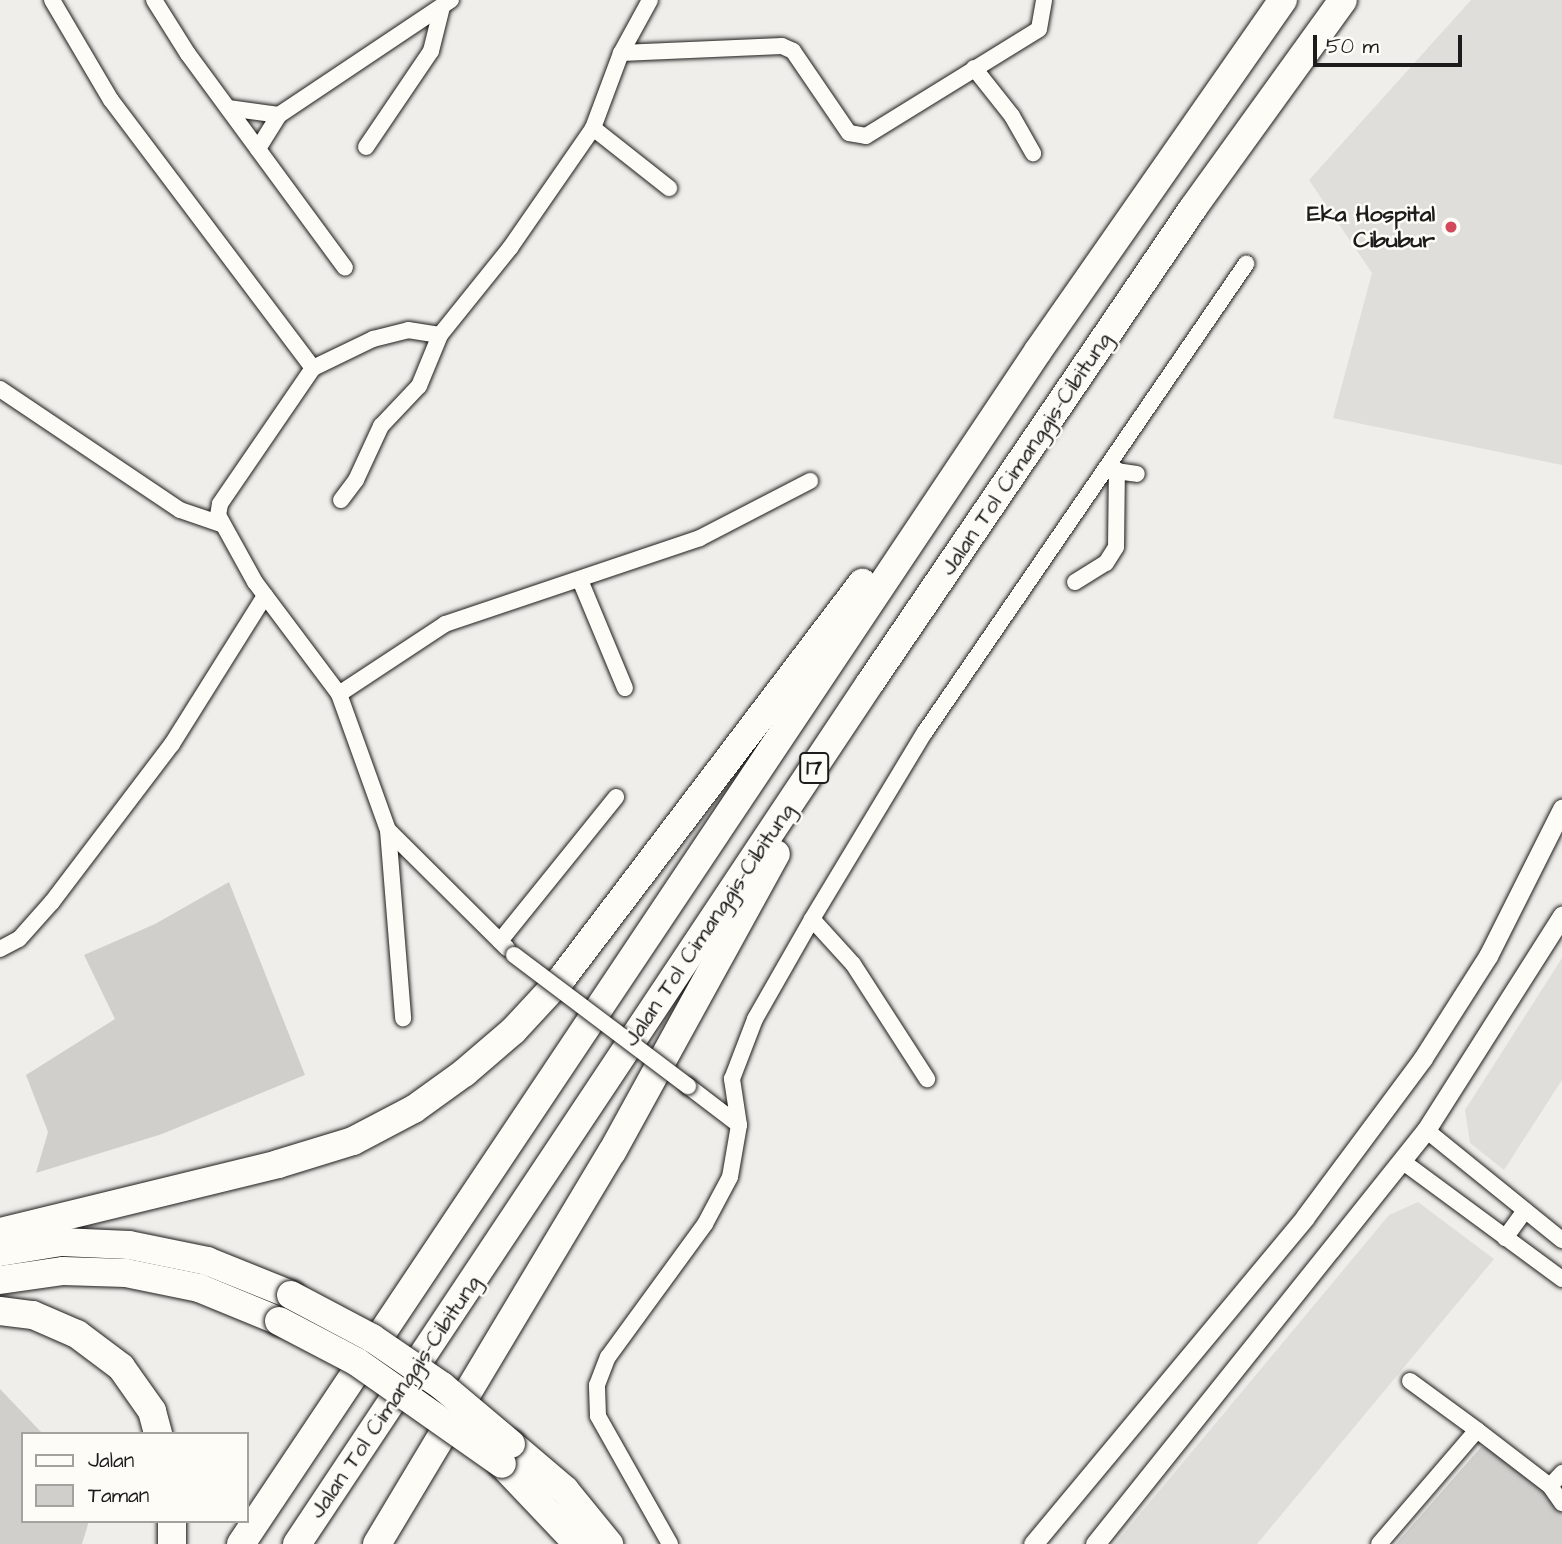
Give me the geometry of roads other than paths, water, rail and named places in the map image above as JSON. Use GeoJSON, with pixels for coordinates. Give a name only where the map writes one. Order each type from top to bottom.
{"type":"FeatureCollection","features":[{"type":"Feature","properties":{"kind":"highway","name":"Jalan Tol Cimanggis–Cibitung"},"geometry":{"type":"LineString","coordinates":[[241,1544],[1038,351],[1283,0]]}},
{"type":"Feature","properties":{"kind":"highway","name":"Jalan Tol Cimanggis–Cibitung"},"geometry":{"type":"LineString","coordinates":[[297,1544],[870,683],[1193,208],[1343,0]]}},
{"type":"Feature","properties":{"kind":"highway"},"geometry":{"type":"LineString","coordinates":[[0,1232],[278,1164],[353,1141],[414,1109],[464,1073],[513,1031],[563,977],[1038,351]]}},
{"type":"Feature","properties":{"kind":"highway"},"geometry":{"type":"LineString","coordinates":[[377,1544],[612,1152],[870,683]]}},
{"type":"Feature","properties":{"kind":"highway"},"geometry":{"type":"LineString","coordinates":[[0,1252],[61,1242],[130,1245],[207,1261],[291,1295],[372,1338],[442,1386],[507,1454],[578,1544]]}},
{"type":"Feature","properties":{"kind":"highway"},"geometry":{"type":"LineString","coordinates":[[0,1280],[62,1271],[126,1273],[199,1288],[279,1321],[358,1362],[565,1490],[609,1544]]}},
{"type":"Feature","properties":{"kind":"highway"},"geometry":{"type":"LineString","coordinates":[[0,1311],[33,1315],[77,1334],[121,1367],[152,1411],[157,1432]]}},
{"type":"Feature","properties":{"kind":"highway"},"geometry":{"type":"LineString","coordinates":[[172,1523],[172,1544]]}},
{"type":"Feature","properties":{"kind":"street"},"geometry":{"type":"LineString","coordinates":[[52,0],[111,100],[313,368]]}},
{"type":"Feature","properties":{"kind":"street"},"geometry":{"type":"LineString","coordinates":[[154,0],[228,108],[345,268]]}},
{"type":"Feature","properties":{"kind":"street"},"geometry":{"type":"LineString","coordinates":[[341,500],[381,426],[419,386],[440,335],[510,248],[593,128],[621,53],[650,0]]}},
{"type":"Feature","properties":{"kind":"street"},"geometry":{"type":"LineString","coordinates":[[621,53],[782,46],[793,51],[849,133],[859,137],[1039,29],[1044,0]]}},
{"type":"Feature","properties":{"kind":"street"},"geometry":{"type":"LineString","coordinates":[[258,149],[279,115],[446,4]]}},
{"type":"Feature","properties":{"kind":"street"},"geometry":{"type":"LineString","coordinates":[[366,147],[431,51],[446,4]]}},
{"type":"Feature","properties":{"kind":"street"},"geometry":{"type":"LineString","coordinates":[[974,68],[1012,116],[1033,153]]}},
{"type":"Feature","properties":{"kind":"street"},"geometry":{"type":"LineString","coordinates":[[228,108],[279,115]]}},
{"type":"Feature","properties":{"kind":"street"},"geometry":{"type":"LineString","coordinates":[[593,128],[669,188]]}},
{"type":"Feature","properties":{"kind":"street"},"geometry":{"type":"LineString","coordinates":[[670,1544],[603,1426],[597,1385],[608,1357],[633,1318],[705,1224],[730,1177],[740,1125],[732,1079],[755,1019],[925,732],[1078,503],[1111,470],[1246,264]]}},
{"type":"Feature","properties":{"kind":"street"},"geometry":{"type":"LineString","coordinates":[[403,1018],[388,830],[339,694],[265,596],[221,524],[220,504],[313,368],[373,339],[408,330],[440,335]]}},
{"type":"Feature","properties":{"kind":"street"},"geometry":{"type":"LineString","coordinates":[[0,389],[180,510],[221,524]]}},
{"type":"Feature","properties":{"kind":"street"},"geometry":{"type":"LineString","coordinates":[[1111,470],[1137,474]]}},
{"type":"Feature","properties":{"kind":"street"},"geometry":{"type":"LineString","coordinates":[[1075,582],[1106,563],[1116,547],[1111,470]]}},
{"type":"Feature","properties":{"kind":"street"},"geometry":{"type":"LineString","coordinates":[[339,694],[445,624],[580,580],[665,547],[700,538],[810,481]]}},
{"type":"Feature","properties":{"kind":"street"},"geometry":{"type":"LineString","coordinates":[[580,580],[625,688]]}},
{"type":"Feature","properties":{"kind":"street"},"geometry":{"type":"LineString","coordinates":[[0,949],[19,939],[52,902],[164,754],[265,596]]}},
{"type":"Feature","properties":{"kind":"street"},"geometry":{"type":"LineString","coordinates":[[500,942],[616,797]]}},
{"type":"Feature","properties":{"kind":"street"},"geometry":{"type":"LineString","coordinates":[[1033,1544],[1305,1217],[1423,1058],[1488,956],[1562,809]]}},
{"type":"Feature","properties":{"kind":"street"},"geometry":{"type":"LineString","coordinates":[[388,830],[514,955],[740,1125]]}},
{"type":"Feature","properties":{"kind":"street"},"geometry":{"type":"LineString","coordinates":[[1095,1544],[1426,1130],[1562,916]]}},
{"type":"Feature","properties":{"kind":"street"},"geometry":{"type":"LineString","coordinates":[[812,919],[853,964],[927,1079]]}},
{"type":"Feature","properties":{"kind":"street"},"geometry":{"type":"LineString","coordinates":[[1426,1130],[1562,1240]]}},
{"type":"Feature","properties":{"kind":"street"},"geometry":{"type":"LineString","coordinates":[[1402,1161],[1562,1279]]}},
{"type":"Feature","properties":{"kind":"street"},"geometry":{"type":"LineString","coordinates":[[1505,1238],[1525,1210]]}},
{"type":"Feature","properties":{"kind":"street"},"geometry":{"type":"LineString","coordinates":[[1410,1381],[1550,1486],[1562,1501]]}},
{"type":"Feature","properties":{"kind":"street"},"geometry":{"type":"LineString","coordinates":[[1378,1544],[1477,1430]]}},
{"type":"Feature","properties":{"kind":"street"},"geometry":{"type":"LineString","coordinates":[[1550,1486],[1562,1473]]}},
{"type":"Feature","properties":{"kind":"place","name":"Eka Hospital Cibubur"},"geometry":{"type":"Point","coordinates":[1451,227]}}]}
